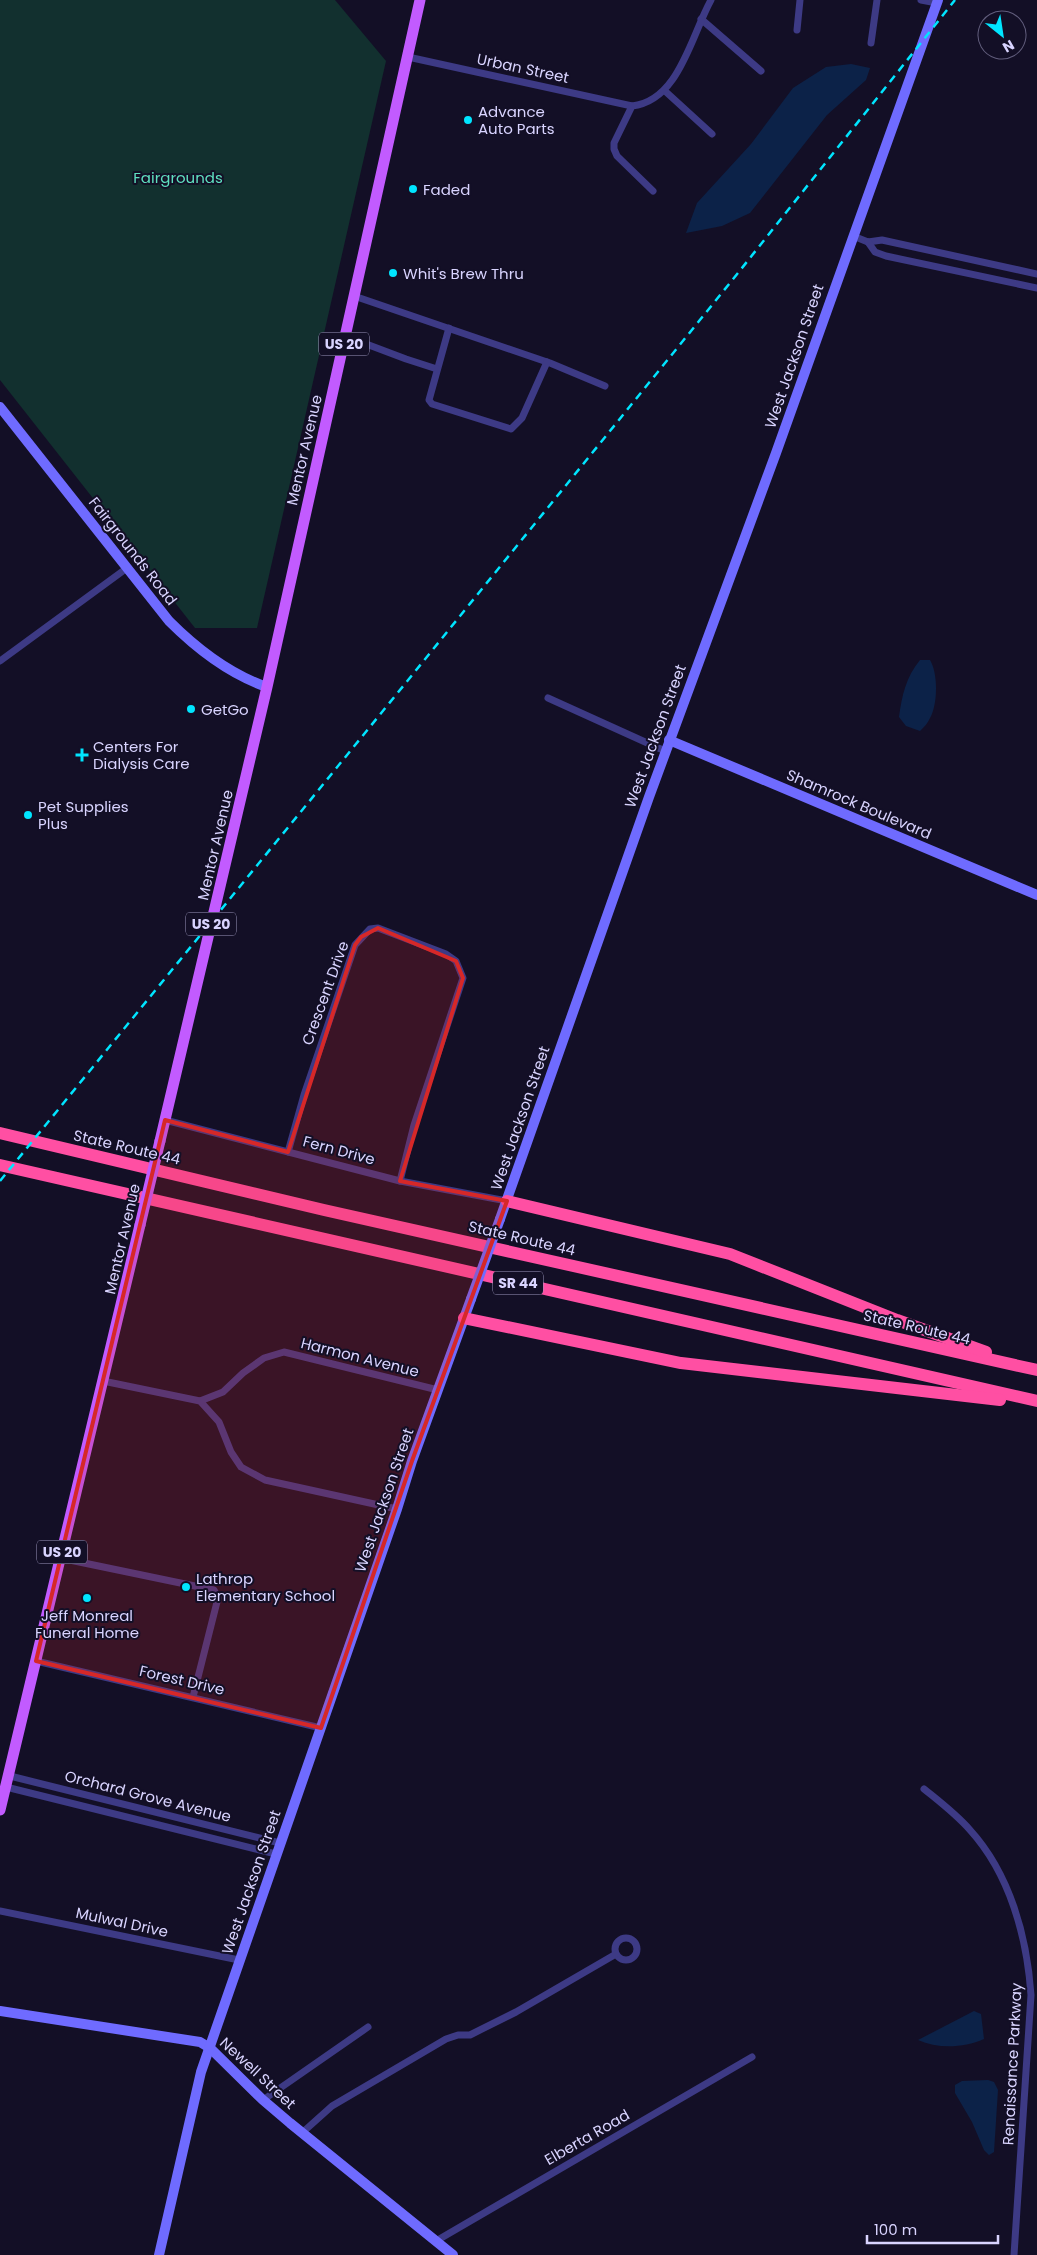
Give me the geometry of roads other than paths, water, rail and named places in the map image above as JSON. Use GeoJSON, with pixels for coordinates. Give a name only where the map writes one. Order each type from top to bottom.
{"type":"FeatureCollection","features":[{"type":"Feature","properties":{"kind":"highway","name":"State Route 44"},"geometry":{"type":"LineString","coordinates":[[0,1134],[334,1212],[1036,1370]]}},
{"type":"Feature","properties":{"kind":"highway","name":"SR 44"},"geometry":{"type":"LineString","coordinates":[[0,1165],[1037,1403]]}},
{"type":"Feature","properties":{"kind":"highway"},"geometry":{"type":"LineString","coordinates":[[507,1201],[730,1254],[897,1320],[1036,1370]]}},
{"type":"Feature","properties":{"kind":"highway"},"geometry":{"type":"LineString","coordinates":[[464,1318],[681,1363],[1037,1403]]}},
{"type":"Feature","properties":{"kind":"main road","name":"Mentor Avenue"},"geometry":{"type":"LineString","coordinates":[[0,1810],[10,1776],[267,688],[420,0]]}},
{"type":"Feature","properties":{"kind":"street"},"geometry":{"type":"LineString","coordinates":[[653,191],[617,156],[614,143],[632,106],[644,105],[665,91],[711,0]]}},
{"type":"Feature","properties":{"kind":"street"},"geometry":{"type":"LineString","coordinates":[[796,30],[800,0]]}},
{"type":"Feature","properties":{"kind":"street"},"geometry":{"type":"LineString","coordinates":[[871,43],[877,0]]}},
{"type":"Feature","properties":{"kind":"street"},"geometry":{"type":"LineString","coordinates":[[921,0],[937,2]]}},
{"type":"Feature","properties":{"kind":"street","name":"West Jackson Street"},"geometry":{"type":"LineString","coordinates":[[159,2255],[202,2072],[239,1960],[398,1509],[412,1461],[507,1201],[665,751],[776,453],[937,2]]}},
{"type":"Feature","properties":{"kind":"street"},"geometry":{"type":"LineString","coordinates":[[701,19],[761,71]]}},
{"type":"Feature","properties":{"kind":"street","name":"Urban Street"},"geometry":{"type":"LineString","coordinates":[[408,57],[632,106]]}},
{"type":"Feature","properties":{"kind":"street"},"geometry":{"type":"LineString","coordinates":[[665,91],[712,134]]}},
{"type":"Feature","properties":{"kind":"street"},"geometry":{"type":"LineString","coordinates":[[853,236],[868,242],[882,240],[1037,274]]}},
{"type":"Feature","properties":{"kind":"street"},"geometry":{"type":"LineString","coordinates":[[868,242],[875,252],[886,256],[1037,288]]}},
{"type":"Feature","properties":{"kind":"street"},"geometry":{"type":"LineString","coordinates":[[354,296],[547,362],[605,386]]}},
{"type":"Feature","properties":{"kind":"street"},"geometry":{"type":"LineString","coordinates":[[449,328],[429,400],[432,404],[511,429],[522,418],[547,362]]}},
{"type":"Feature","properties":{"kind":"street"},"geometry":{"type":"LineString","coordinates":[[345,336],[406,359],[437,368]]}},
{"type":"Feature","properties":{"kind":"street","name":"Fairgrounds Road"},"geometry":{"type":"LineString","coordinates":[[0,407],[147,594],[184,636],[227,669],[267,688]]}},
{"type":"Feature","properties":{"kind":"street"},"geometry":{"type":"LineString","coordinates":[[0,661],[127,568]]}},
{"type":"Feature","properties":{"kind":"street"},"geometry":{"type":"LineString","coordinates":[[548,698],[665,751]]}},
{"type":"Feature","properties":{"kind":"street","name":"Shamrock Boulevard"},"geometry":{"type":"LineString","coordinates":[[669,740],[1037,895]]}},
{"type":"Feature","properties":{"kind":"street","name":"Crescent Drive"},"geometry":{"type":"LineString","coordinates":[[288,1152],[304,1095],[355,945],[370,929],[378,928],[446,954],[456,961],[463,978],[414,1125],[400,1180]]}},
{"type":"Feature","properties":{"kind":"street","name":"Fern Drive"},"geometry":{"type":"LineString","coordinates":[[165,1120],[400,1180],[507,1201]]}},
{"type":"Feature","properties":{"kind":"street","name":"Harmon Avenue"},"geometry":{"type":"LineString","coordinates":[[200,1401],[223,1392],[264,1358],[284,1352],[438,1390]]}},
{"type":"Feature","properties":{"kind":"street"},"geometry":{"type":"LineString","coordinates":[[103,1381],[200,1401],[218,1422],[231,1452],[241,1467],[265,1480],[398,1509]]}},
{"type":"Feature","properties":{"kind":"street"},"geometry":{"type":"LineString","coordinates":[[60,1558],[214,1590],[218,1598],[193,1697]]}},
{"type":"Feature","properties":{"kind":"street","name":"Forest Drive"},"geometry":{"type":"LineString","coordinates":[[36,1661],[321,1728]]}},
{"type":"Feature","properties":{"kind":"street","name":"Orchard Grove Avenue"},"geometry":{"type":"LineString","coordinates":[[10,1776],[280,1843]]}},
{"type":"Feature","properties":{"kind":"street","name":"Orchard Grove Avenue"},"geometry":{"type":"LineString","coordinates":[[6,1787],[276,1854]]}},
{"type":"Feature","properties":{"kind":"street","name":"Renaissance Parkway"},"geometry":{"type":"LineString","coordinates":[[924,1789],[971,1831],[1001,1875],[1012,1903],[1028,1960],[1031,1995],[1014,2255]]}},
{"type":"Feature","properties":{"kind":"street","name":"Mulwal Drive"},"geometry":{"type":"LineString","coordinates":[[0,1911],[239,1960]]}},
{"type":"Feature","properties":{"kind":"street"},"geometry":{"type":"LineString","coordinates":[[303,2132],[332,2106],[446,2039],[458,2035],[470,2035],[516,2012],[616,1954]]}},
{"type":"Feature","properties":{"kind":"street","name":"Newell Street"},"geometry":{"type":"LineString","coordinates":[[0,2010],[93,2027],[200,2042],[210,2048],[263,2100],[453,2255]]}},
{"type":"Feature","properties":{"kind":"street"},"geometry":{"type":"LineString","coordinates":[[263,2100],[368,2027]]}},
{"type":"Feature","properties":{"kind":"street","name":"Elberta Road"},"geometry":{"type":"LineString","coordinates":[[436,2241],[752,2057]]}},
{"type":"Feature","properties":{"kind":"water"},"geometry":{"type":"Polygon","coordinates":[[[851,64],[870,68],[866,80],[827,115],[750,213],[722,226],[686,233],[697,203],[751,144],[793,88],[826,67],[851,64]]]}},
{"type":"Feature","properties":{"kind":"water"},"geometry":{"type":"Polygon","coordinates":[[[920,660],[930,660],[933,666],[936,680],[936,697],[933,712],[928,722],[920,731],[906,726],[899,717],[905,687],[911,673],[920,660]]]}},
{"type":"Feature","properties":{"kind":"water"},"geometry":{"type":"Polygon","coordinates":[[[974,2011],[981,2014],[984,2039],[959,2046],[934,2045],[918,2040],[974,2011]]]}},
{"type":"Feature","properties":{"kind":"water"},"geometry":{"type":"Polygon","coordinates":[[[988,2080],[994,2082],[998,2090],[994,2152],[989,2155],[984,2150],[972,2122],[955,2093],[955,2085],[962,2081],[988,2080]]]}},
{"type":"Feature","properties":{"kind":"railway"},"geometry":{"type":"LineString","coordinates":[[0,1181],[738,273],[955,0]]}},
{"type":"Feature","properties":{"kind":"place","name":"Advance Auto Parts"},"geometry":{"type":"Point","coordinates":[468,120]}},
{"type":"Feature","properties":{"kind":"place","name":"Faded"},"geometry":{"type":"Point","coordinates":[413,189]}},
{"type":"Feature","properties":{"kind":"place","name":"Whit's Brew Thru"},"geometry":{"type":"Point","coordinates":[393,273]}},
{"type":"Feature","properties":{"kind":"place","name":"GetGo"},"geometry":{"type":"Point","coordinates":[191,709]}},
{"type":"Feature","properties":{"kind":"place","name":"Centers For Dialysis Care"},"geometry":{"type":"Point","coordinates":[82,755]}},
{"type":"Feature","properties":{"kind":"place","name":"Pet Supplies Plus"},"geometry":{"type":"Point","coordinates":[28,815]}},
{"type":"Feature","properties":{"kind":"place","name":"Lathrop Elementary School"},"geometry":{"type":"Point","coordinates":[186,1587]}},
{"type":"Feature","properties":{"kind":"place","name":"Jeff Monreal Funeral Home"},"geometry":{"type":"Point","coordinates":[87,1598]}},
{"type":"Feature","properties":{"kind":"park label","name":"Fairgrounds"},"geometry":{"type":"Point","coordinates":[178,177]}}]}
